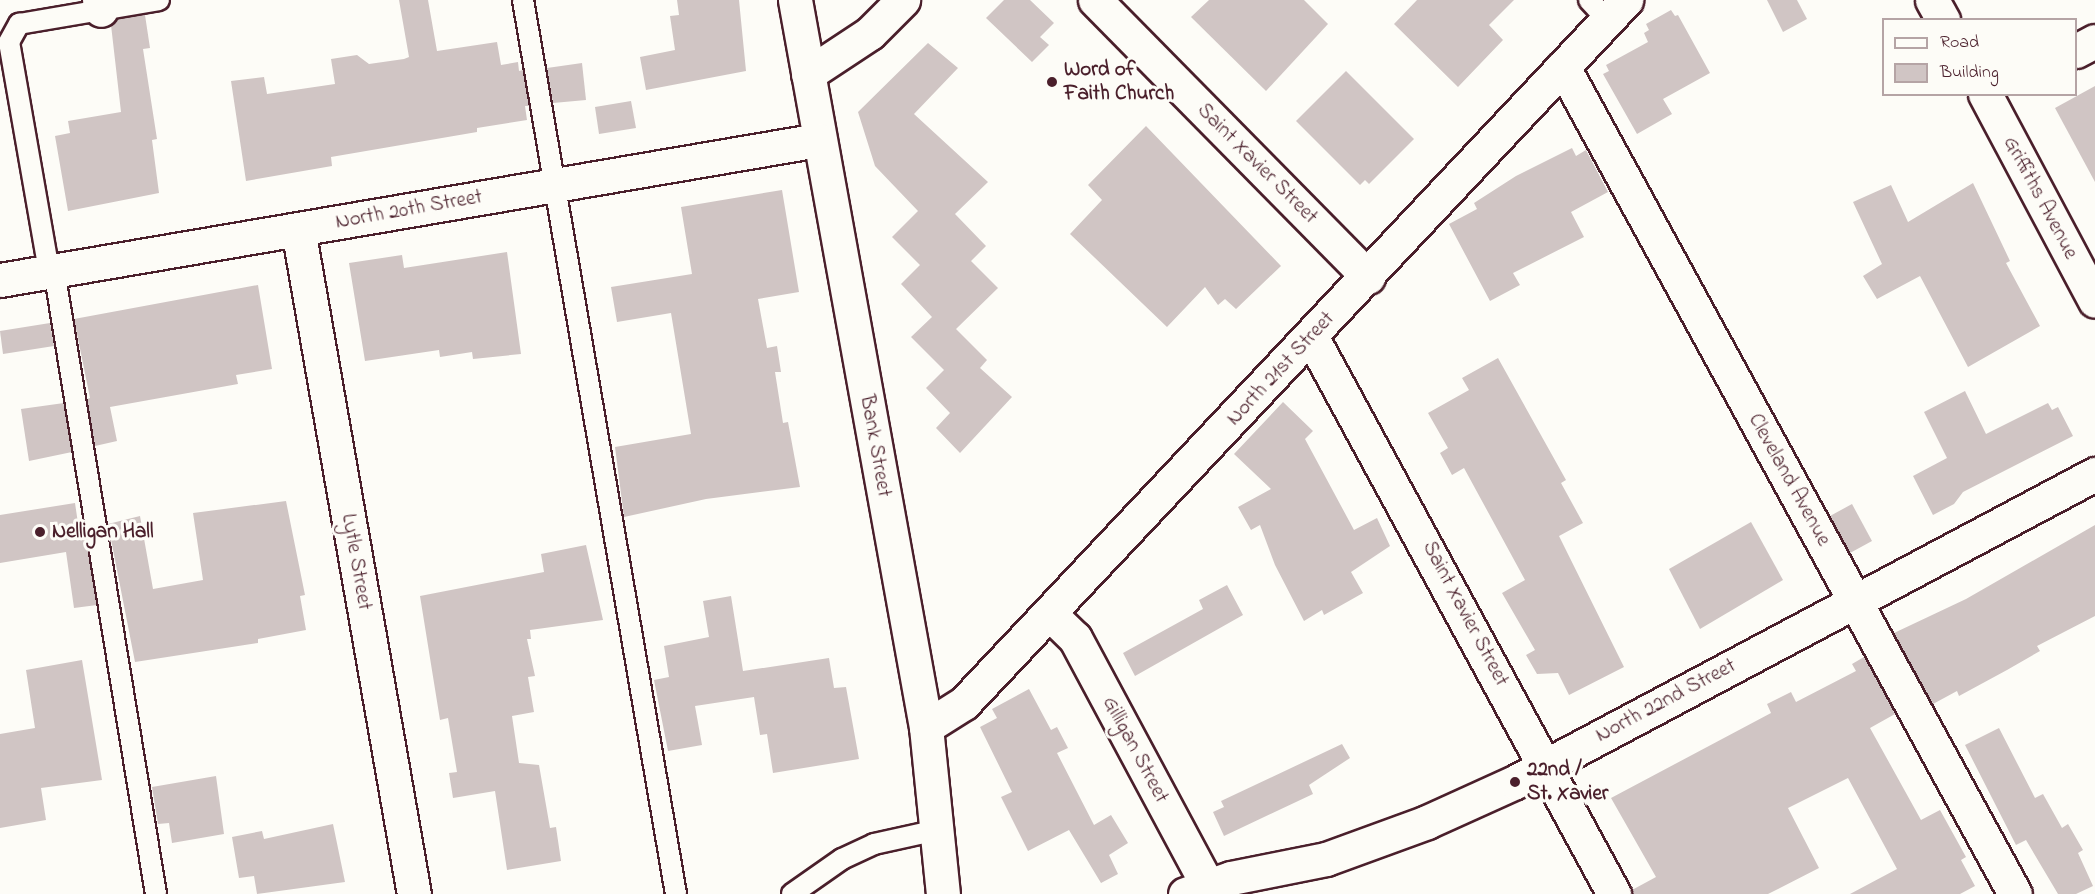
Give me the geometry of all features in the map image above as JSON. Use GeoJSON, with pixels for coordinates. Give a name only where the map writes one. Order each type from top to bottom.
{"type":"FeatureCollection","features":[{"type":"Feature","properties":{"kind":"street","name":"Bank Street"},"geometry":{"type":"LineString","coordinates":[[795,0],[818,140],[926,727],[943,894]]}},
{"type":"Feature","properties":{"kind":"street"},"geometry":{"type":"LineString","coordinates":[[808,74],[870,33],[903,0]]}},
{"type":"Feature","properties":{"kind":"street","name":"Saint Xavier Street"},"geometry":{"type":"LineString","coordinates":[[1095,0],[1368,277]]}},
{"type":"Feature","properties":{"kind":"street"},"geometry":{"type":"LineString","coordinates":[[1932,0],[1942,18]]}},
{"type":"Feature","properties":{"kind":"street","name":"North 21st Street"},"geometry":{"type":"LineString","coordinates":[[926,727],[964,703],[1312,338],[1563,66],[1607,6]]}},
{"type":"Feature","properties":{"kind":"street"},"geometry":{"type":"LineString","coordinates":[[2077,50],[2095,41]]}},
{"type":"Feature","properties":{"kind":"street","name":"Cleveland Avenue"},"geometry":{"type":"LineString","coordinates":[[1563,66],[2015,894]]}},
{"type":"Feature","properties":{"kind":"street","name":"Griffiths Avenue"},"geometry":{"type":"LineString","coordinates":[[1986,96],[2095,301]]}},
{"type":"Feature","properties":{"kind":"street","name":"North 20th Street"},"geometry":{"type":"LineString","coordinates":[[0,280],[818,140]]}},
{"type":"Feature","properties":{"kind":"street","name":"Lytle Street"},"geometry":{"type":"LineString","coordinates":[[298,229],[414,894]]}},
{"type":"Feature","properties":{"kind":"street","name":"Saint Xavier Street"},"geometry":{"type":"LineString","coordinates":[[1312,338],[1547,764],[1614,894]]}},
{"type":"Feature","properties":{"kind":"street","name":"North 22nd Street"},"geometry":{"type":"LineString","coordinates":[[1201,891],[1326,859],[1427,822],[1547,764],[2095,474]]}},
{"type":"Feature","properties":{"kind":"street","name":"Gilligan Street"},"geometry":{"type":"LineString","coordinates":[[1049,613],[1075,638],[1201,891]]}},
{"type":"Feature","properties":{"kind":"lane"},"geometry":{"type":"LineString","coordinates":[[156,894],[51,271],[9,42],[20,24],[100,5],[159,0]]}},
{"type":"Feature","properties":{"kind":"lane"},"geometry":{"type":"LineString","coordinates":[[523,0],[676,894]]}},
{"type":"Feature","properties":{"kind":"lane"},"geometry":{"type":"LineString","coordinates":[[792,894],[832,865],[874,844],[937,830]]}},
{"type":"Feature","properties":{"kind":"building"},"geometry":{"type":"Polygon","coordinates":[[[399,0],[428,0],[437,51],[497,42],[501,65],[518,62],[519,71],[523,70],[529,106],[525,106],[527,120],[477,128],[477,132],[331,157],[332,166],[246,181],[231,81],[264,77],[267,94],[335,84],[331,59],[357,55],[369,64],[409,57],[399,0]]]}},
{"type":"Feature","properties":{"kind":"building"},"geometry":{"type":"Polygon","coordinates":[[[677,0],[739,0],[746,71],[646,90],[640,57],[675,50],[670,16],[679,15],[677,0]]]}},
{"type":"Feature","properties":{"kind":"building"},"geometry":{"type":"Polygon","coordinates":[[[1004,0],[1030,0],[1054,23],[1040,37],[1049,45],[1032,62],[986,18],[1004,0]]]}},
{"type":"Feature","properties":{"kind":"building"},"geometry":{"type":"Polygon","coordinates":[[[1209,0],[1304,0],[1328,24],[1266,91],[1191,17],[1209,0]]]}},
{"type":"Feature","properties":{"kind":"building"},"geometry":{"type":"Polygon","coordinates":[[[1417,0],[1514,0],[1489,25],[1503,40],[1458,87],[1394,24],[1417,0]]]}},
{"type":"Feature","properties":{"kind":"building"},"geometry":{"type":"Polygon","coordinates":[[[1767,0],[1797,0],[1807,19],[1783,32],[1767,0]]]}},
{"type":"Feature","properties":{"kind":"building"},"geometry":{"type":"Polygon","coordinates":[[[1671,10],[1675,16],[1678,15],[1710,73],[1663,99],[1672,114],[1637,134],[1603,74],[1609,71],[1606,65],[1648,42],[1644,33],[1649,30],[1646,24],[1671,10]]]}},
{"type":"Feature","properties":{"kind":"building"},"geometry":{"type":"Polygon","coordinates":[[[145,15],[150,48],[143,49],[157,139],[152,140],[159,193],[68,211],[55,136],[70,133],[68,121],[121,112],[111,25],[117,19],[145,15]]]}},
{"type":"Feature","properties":{"kind":"building"},"geometry":{"type":"Polygon","coordinates":[[[928,43],[958,68],[914,114],[988,182],[955,214],[986,246],[971,261],[998,288],[956,329],[987,360],[980,368],[1012,397],[960,453],[936,428],[950,413],[926,388],[944,370],[911,337],[932,317],[901,284],[920,265],[892,237],[918,211],[875,166],[858,112],[928,43]]]}},
{"type":"Feature","properties":{"kind":"building"},"geometry":{"type":"Polygon","coordinates":[[[582,63],[586,100],[553,103],[547,68],[582,63]]]}},
{"type":"Feature","properties":{"kind":"building"},"geometry":{"type":"Polygon","coordinates":[[[1346,71],[1414,139],[1369,184],[1365,180],[1360,185],[1296,121],[1346,71]]]}},
{"type":"Feature","properties":{"kind":"building"},"geometry":{"type":"Polygon","coordinates":[[[2095,86],[2095,182],[2055,108],[2095,86]]]}},
{"type":"Feature","properties":{"kind":"building"},"geometry":{"type":"Polygon","coordinates":[[[631,101],[636,128],[599,134],[595,107],[631,101]]]}},
{"type":"Feature","properties":{"kind":"building"},"geometry":{"type":"Polygon","coordinates":[[[1146,126],[1281,266],[1236,309],[1225,299],[1218,305],[1205,287],[1167,327],[1070,234],[1102,200],[1088,185],[1146,126]]]}},
{"type":"Feature","properties":{"kind":"building"},"geometry":{"type":"Polygon","coordinates":[[[1572,148],[1576,156],[1586,150],[1608,192],[1571,212],[1584,237],[1513,273],[1520,285],[1490,301],[1449,224],[1477,209],[1474,203],[1516,176],[1572,148]]]}},
{"type":"Feature","properties":{"kind":"building"},"geometry":{"type":"Polygon","coordinates":[[[1973,183],[2010,261],[2006,263],[2040,326],[1968,367],[1920,276],[1877,299],[1863,276],[1882,264],[1853,202],[1891,185],[1908,222],[1973,183]]]}},
{"type":"Feature","properties":{"kind":"building"},"geometry":{"type":"Polygon","coordinates":[[[782,190],[799,292],[758,299],[767,348],[777,346],[781,372],[775,372],[783,423],[788,422],[800,487],[706,499],[624,517],[615,447],[691,434],[671,313],[617,322],[611,287],[692,274],[681,207],[782,190]]]}},
{"type":"Feature","properties":{"kind":"building"},"geometry":{"type":"Polygon","coordinates":[[[507,252],[521,354],[473,359],[472,352],[440,357],[439,350],[365,361],[349,263],[402,255],[404,268],[507,252]]]}},
{"type":"Feature","properties":{"kind":"building"},"geometry":{"type":"Polygon","coordinates":[[[258,285],[272,369],[236,375],[238,384],[110,407],[117,441],[95,446],[87,399],[90,398],[74,319],[258,285]]]}},
{"type":"Feature","properties":{"kind":"building"},"geometry":{"type":"Polygon","coordinates":[[[50,323],[54,346],[3,354],[0,331],[50,323]]]}},
{"type":"Feature","properties":{"kind":"building"},"geometry":{"type":"Polygon","coordinates":[[[1498,358],[1566,480],[1561,483],[1583,523],[1559,536],[1624,667],[1569,695],[1558,673],[1537,674],[1526,655],[1535,650],[1502,593],[1525,580],[1464,468],[1452,475],[1440,453],[1448,448],[1428,413],[1469,390],[1462,378],[1498,358]]]}},
{"type":"Feature","properties":{"kind":"building"},"geometry":{"type":"Polygon","coordinates":[[[1965,391],[1986,434],[2048,403],[2052,410],[2058,407],[2073,436],[1963,492],[1954,504],[1933,515],[1913,476],[1947,458],[1924,412],[1965,391]]]}},
{"type":"Feature","properties":{"kind":"building"},"geometry":{"type":"Polygon","coordinates":[[[1283,402],[1313,431],[1305,439],[1354,530],[1377,518],[1390,546],[1351,572],[1363,593],[1324,615],[1322,610],[1304,621],[1275,565],[1260,525],[1251,530],[1238,507],[1271,489],[1234,454],[1283,402]]]}},
{"type":"Feature","properties":{"kind":"building"},"geometry":{"type":"Polygon","coordinates":[[[64,403],[72,452],[29,461],[21,409],[64,403]]]}},
{"type":"Feature","properties":{"kind":"building"},"geometry":{"type":"Polygon","coordinates":[[[286,501],[305,595],[300,596],[306,630],[258,639],[258,643],[135,662],[108,524],[140,516],[153,589],[203,580],[193,513],[286,501]]]}},
{"type":"Feature","properties":{"kind":"building","name":"Nelligan Hall"},"geometry":{"type":"Polygon","coordinates":[[[75,503],[79,530],[84,529],[97,605],[74,608],[66,552],[0,563],[0,515],[75,503]]]}},
{"type":"Feature","properties":{"kind":"building"},"geometry":{"type":"Polygon","coordinates":[[[1852,504],[1872,541],[1850,553],[1830,516],[1852,504]]]}},
{"type":"Feature","properties":{"kind":"building"},"geometry":{"type":"Polygon","coordinates":[[[1751,522],[1783,580],[1700,629],[1669,569],[1751,522]]]}},
{"type":"Feature","properties":{"kind":"building"},"geometry":{"type":"Polygon","coordinates":[[[2095,525],[2095,616],[2037,646],[2040,651],[2007,670],[1959,696],[1957,691],[1933,704],[1894,633],[1966,599],[2095,525]]]}},
{"type":"Feature","properties":{"kind":"building"},"geometry":{"type":"Polygon","coordinates":[[[586,545],[603,620],[530,630],[531,639],[527,639],[535,676],[528,677],[534,712],[512,716],[519,763],[539,765],[550,828],[556,827],[561,861],[507,870],[495,791],[453,798],[449,773],[457,772],[448,718],[440,720],[420,596],[544,572],[541,554],[586,545]]]}},
{"type":"Feature","properties":{"kind":"building"},"geometry":{"type":"Polygon","coordinates":[[[1227,585],[1243,615],[1135,676],[1123,653],[1203,609],[1199,600],[1227,585]]]}},
{"type":"Feature","properties":{"kind":"building"},"geometry":{"type":"Polygon","coordinates":[[[731,596],[743,671],[829,658],[834,688],[846,687],[859,759],[773,773],[767,734],[760,735],[754,697],[695,706],[702,745],[668,751],[654,680],[669,677],[664,646],[709,637],[703,601],[731,596]]]}},
{"type":"Feature","properties":{"kind":"building"},"geometry":{"type":"Polygon","coordinates":[[[1864,657],[1895,714],[1870,728],[1921,820],[1940,810],[1966,857],[1961,860],[1975,886],[1960,894],[1850,894],[1897,869],[1848,778],[1788,808],[1819,868],[1768,894],[1633,894],[1632,890],[1656,877],[1611,798],[1771,713],[1767,704],[1791,692],[1796,702],[1856,671],[1852,664],[1864,657]]]}},
{"type":"Feature","properties":{"kind":"building"},"geometry":{"type":"Polygon","coordinates":[[[82,660],[102,780],[41,788],[46,820],[0,828],[0,734],[35,728],[26,670],[82,660]]]}},
{"type":"Feature","properties":{"kind":"building"},"geometry":{"type":"Polygon","coordinates":[[[1029,689],[1051,730],[1057,727],[1068,748],[1057,753],[1094,825],[1111,815],[1128,843],[1109,855],[1118,874],[1101,883],[1069,830],[1028,851],[1001,797],[1012,792],[980,727],[997,718],[992,709],[1029,689]]]}},
{"type":"Feature","properties":{"kind":"building"},"geometry":{"type":"Polygon","coordinates":[[[1999,728],[2035,798],[2043,794],[2062,828],[2068,824],[2083,850],[2078,853],[2093,886],[2076,894],[2058,894],[2026,840],[2016,845],[1965,745],[1999,728]]]}},
{"type":"Feature","properties":{"kind":"building"},"geometry":{"type":"Polygon","coordinates":[[[1342,744],[1350,758],[1309,785],[1313,794],[1224,836],[1213,812],[1224,807],[1221,801],[1342,744]]]}},
{"type":"Feature","properties":{"kind":"building"},"geometry":{"type":"Polygon","coordinates":[[[216,776],[224,834],[172,843],[169,823],[158,824],[152,787],[216,776]]]}},
{"type":"Feature","properties":{"kind":"building"},"geometry":{"type":"Polygon","coordinates":[[[333,824],[345,882],[257,894],[254,876],[239,878],[232,837],[262,831],[264,839],[333,824]]]}},
{"type":"Feature","properties":{"kind":"place","name":"Word of Faith Church"},"geometry":{"type":"Point","coordinates":[1052,82]}},
{"type":"Feature","properties":{"kind":"place","name":"Nelligan Hall"},"geometry":{"type":"Point","coordinates":[40,532]}},
{"type":"Feature","properties":{"kind":"place","name":"22nd / St. Xavier"},"geometry":{"type":"Point","coordinates":[1515,782]}}]}
